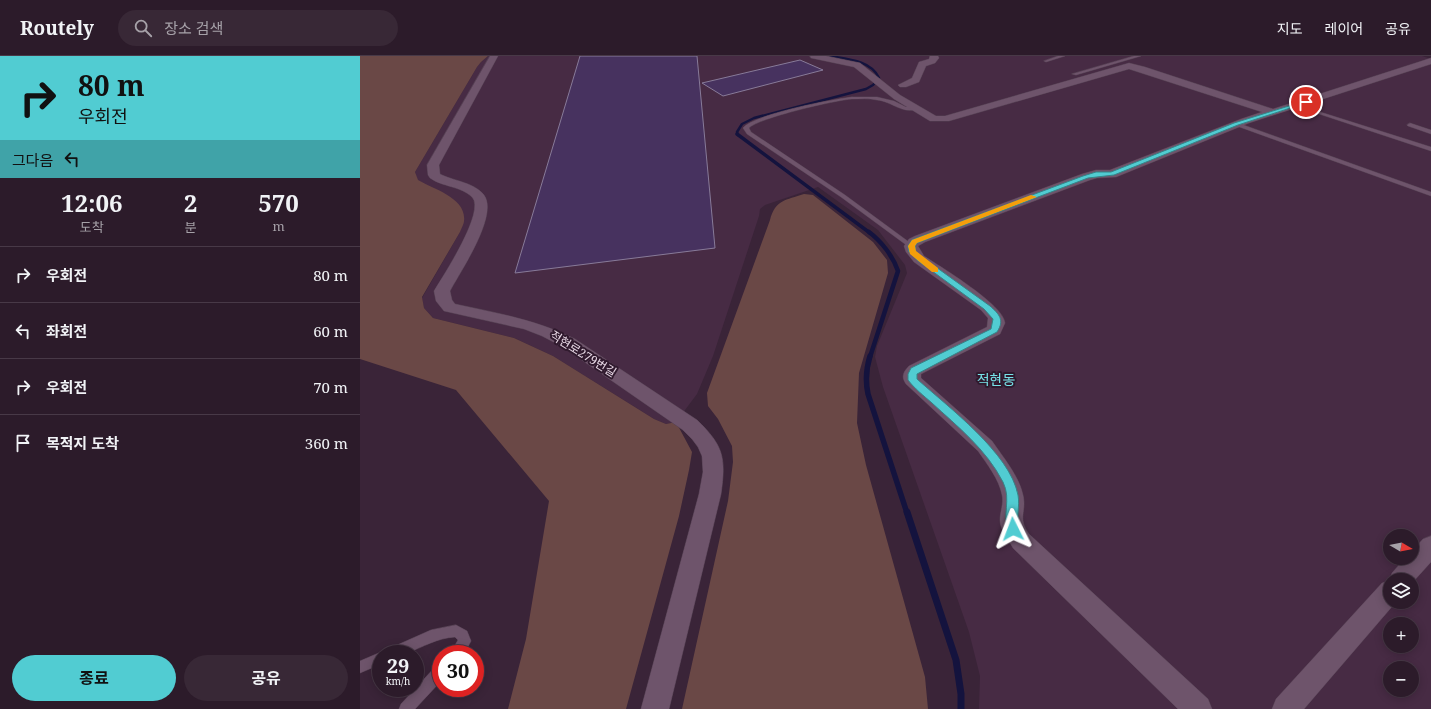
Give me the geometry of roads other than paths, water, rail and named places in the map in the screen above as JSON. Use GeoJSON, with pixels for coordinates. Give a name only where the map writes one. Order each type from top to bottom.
{"type":"FeatureCollection","features":[{"type":"Feature","properties":{"kind":"street","name":"적현로279번길"},"geometry":{"type":"LineString","coordinates":[[494,56],[432,165],[434,174],[438,178],[473,192],[479,198],[482,205],[482,213],[475,231],[442,291],[444,301],[450,308],[455,310],[528,325],[548,332],[569,343],[690,425],[703,437],[712,453],[714,468],[710,494],[655,709]]}},
{"type":"Feature","properties":{"kind":"street"},"geometry":{"type":"LineString","coordinates":[[814,56],[857,65],[897,97],[934,119],[940,120],[1129,66],[1271,112]]}},
{"type":"Feature","properties":{"kind":"street"},"geometry":{"type":"LineString","coordinates":[[903,85],[916,80],[922,64],[932,61],[935,58],[934,56]]}},
{"type":"Feature","properties":{"kind":"street"},"geometry":{"type":"LineString","coordinates":[[1198,709],[1021,541],[1013,529],[1011,520],[1013,496],[1008,482],[994,459],[985,446],[912,380],[912,374],[915,370],[994,330],[997,326],[997,319],[995,314],[987,307],[919,259],[913,252],[911,246],[914,242],[1086,177],[1115,172],[1236,124],[1431,61]]}},
{"type":"Feature","properties":{"kind":"street"},"geometry":{"type":"LineString","coordinates":[[1406,573],[1431,546]]}},
{"type":"Feature","properties":{"kind":"street"},"geometry":{"type":"LineString","coordinates":[[1286,709],[1383,599]]}},
{"type":"Feature","properties":{"kind":"lane"},"geometry":{"type":"LineString","coordinates":[[1046,61],[1063,56]]}},
{"type":"Feature","properties":{"kind":"lane"},"geometry":{"type":"LineString","coordinates":[[1074,74],[1139,56]]}},
{"type":"Feature","properties":{"kind":"lane"},"geometry":{"type":"LineString","coordinates":[[911,246],[843,196],[749,133],[746,128],[748,125],[761,120],[844,99],[877,98],[892,102],[905,109],[912,106]]}},
{"type":"Feature","properties":{"kind":"lane"},"geometry":{"type":"LineString","coordinates":[[1297,105],[1431,149]]}},
{"type":"Feature","properties":{"kind":"lane"},"geometry":{"type":"LineString","coordinates":[[1236,124],[1431,194]]}},
{"type":"Feature","properties":{"kind":"lane"},"geometry":{"type":"LineString","coordinates":[[1410,125],[1431,132]]}},
{"type":"Feature","properties":{"kind":"lane"},"geometry":{"type":"LineString","coordinates":[[413,645],[430,638],[457,631],[463,635],[465,641],[462,645]]}},
{"type":"Feature","properties":{"kind":"lane"},"geometry":{"type":"LineString","coordinates":[[360,667],[372,662]]}},
{"type":"Feature","properties":{"kind":"lane"},"geometry":{"type":"LineString","coordinates":[[406,709],[432,681]]}},
{"type":"Feature","properties":{"kind":"waterway"},"geometry":{"type":"LineString","coordinates":[[738,135],[737,132],[742,124],[754,118],[866,89],[873,85],[879,78],[870,67],[864,64],[857,61],[829,56]]}},
{"type":"Feature","properties":{"kind":"waterway"},"geometry":{"type":"LineString","coordinates":[[738,135],[870,233]]}},
{"type":"Feature","properties":{"kind":"waterway"},"geometry":{"type":"LineString","coordinates":[[869,232],[886,249],[898,271],[870,357]]}},
{"type":"Feature","properties":{"kind":"waterway"},"geometry":{"type":"LineString","coordinates":[[870,356],[866,375],[868,394],[907,513]]}},
{"type":"Feature","properties":{"kind":"waterway"},"geometry":{"type":"LineString","coordinates":[[907,512],[956,660],[961,694],[961,709]]}},
{"type":"Feature","properties":{"kind":"district","name":"적현동"},"geometry":{"type":"Point","coordinates":[996,380]}}]}
